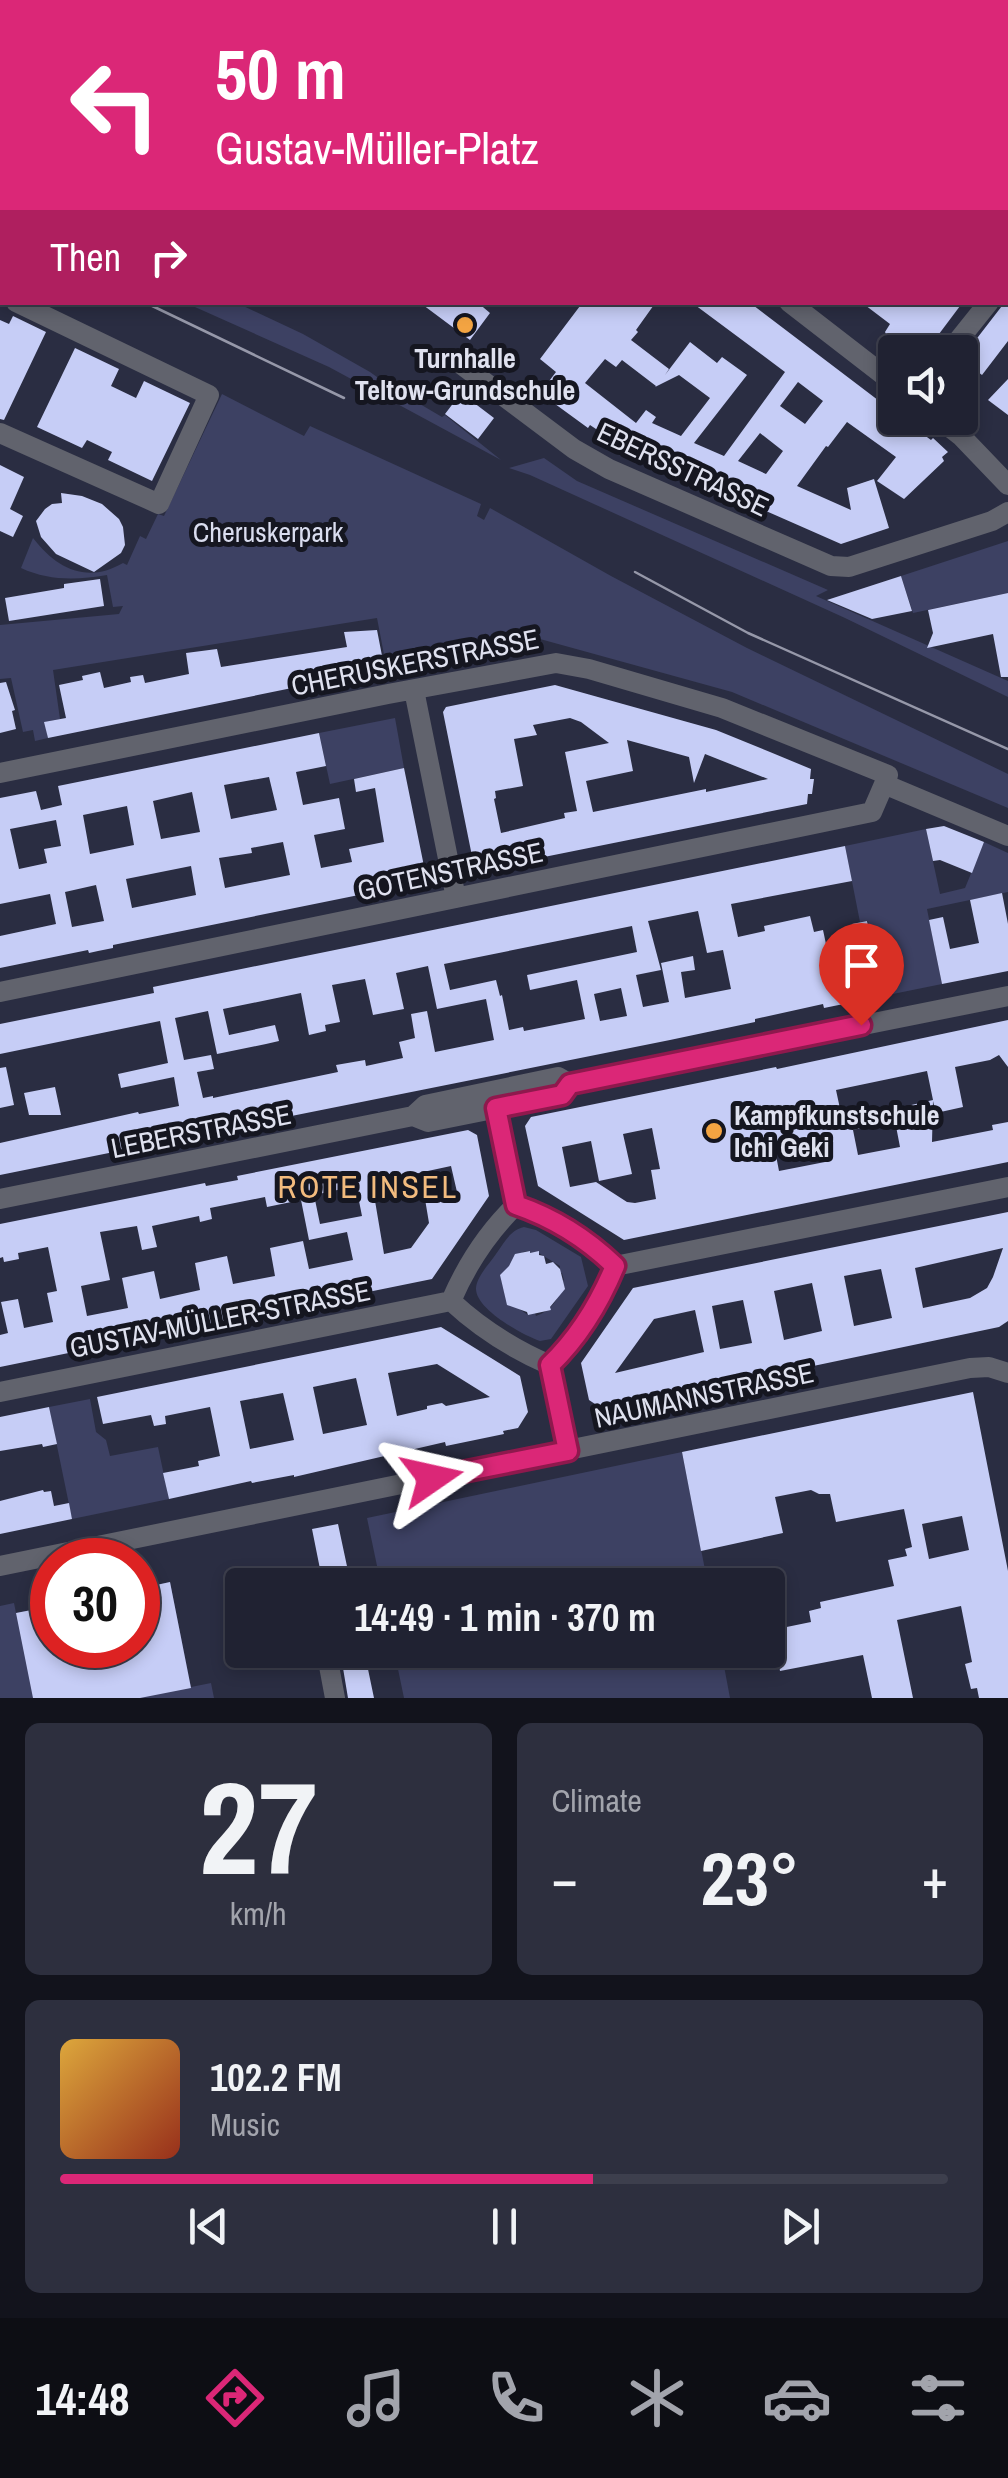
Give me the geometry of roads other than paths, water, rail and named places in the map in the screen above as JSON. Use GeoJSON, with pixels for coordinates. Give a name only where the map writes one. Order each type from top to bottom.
{"type":"FeatureCollection","features":[{"type":"Feature","properties":{"kind":"street"},"geometry":{"type":"LineString","coordinates":[[0,433],[159,504],[209,395],[22,305]]}},
{"type":"Feature","properties":{"kind":"street"},"geometry":{"type":"LineString","coordinates":[[793,305],[878,371]]}},
{"type":"Feature","properties":{"kind":"street"},"geometry":{"type":"LineString","coordinates":[[964,335],[988,305]]}},
{"type":"Feature","properties":{"kind":"street","name":"EBERSSTRASSE"},"geometry":{"type":"LineString","coordinates":[[459,363],[574,449],[609,468],[840,568],[992,521],[1008,512]]}},
{"type":"Feature","properties":{"kind":"street"},"geometry":{"type":"LineString","coordinates":[[960,435],[1008,485]]}},
{"type":"Feature","properties":{"kind":"street","name":"CHERUSKERSTRASSE"},"geometry":{"type":"LineString","coordinates":[[0,773],[556,663],[722,708],[1008,836]]}},
{"type":"Feature","properties":{"kind":"street"},"geometry":{"type":"LineString","coordinates":[[414,690],[456,898]]}},
{"type":"Feature","properties":{"kind":"street","name":"GOTENSTRASSE"},"geometry":{"type":"LineString","coordinates":[[0,992],[872,812],[886,780]]}},
{"type":"Feature","properties":{"kind":"street","name":"LEBERSTRASSE"},"geometry":{"type":"LineString","coordinates":[[0,1199],[412,1116],[425,1105],[494,1100],[558,1078],[570,1084],[1008,996]]}},
{"type":"Feature","properties":{"kind":"street"},"geometry":{"type":"LineString","coordinates":[[494,1100],[516,1205]]}},
{"type":"Feature","properties":{"kind":"street"},"geometry":{"type":"LineString","coordinates":[[615,1266],[1008,1187]]}},
{"type":"Feature","properties":{"kind":"street"},"geometry":{"type":"LineString","coordinates":[[516,1205],[542,1214],[594,1246],[615,1266]]}},
{"type":"Feature","properties":{"kind":"street"},"geometry":{"type":"LineString","coordinates":[[516,1205],[496,1224],[464,1272],[451,1300],[474,1322],[528,1356],[550,1365]]}},
{"type":"Feature","properties":{"kind":"street"},"geometry":{"type":"LineString","coordinates":[[550,1365],[604,1293],[615,1266]]}},
{"type":"Feature","properties":{"kind":"street","name":"GUSTAV-MÜLLER-STRASSE"},"geometry":{"type":"LineString","coordinates":[[0,1392],[451,1300]]}},
{"type":"Feature","properties":{"kind":"street"},"geometry":{"type":"LineString","coordinates":[[550,1365],[568,1451]]}},
{"type":"Feature","properties":{"kind":"street","name":"NAUMANNSTRASSE"},"geometry":{"type":"LineString","coordinates":[[0,1566],[970,1368],[988,1367],[1008,1373]]}},
{"type":"Feature","properties":{"kind":"street"},"geometry":{"type":"LineString","coordinates":[[329,1668],[335,1698]]}},
{"type":"Feature","properties":{"kind":"tram line"},"geometry":{"type":"LineString","coordinates":[[150,305],[344,398]]}},
{"type":"Feature","properties":{"kind":"tram line"},"geometry":{"type":"LineString","coordinates":[[635,572],[748,633],[1008,749]]}},
{"type":"Feature","properties":{"kind":"place","name":"Turnhalle Teltow-Grundschule"},"geometry":{"type":"Point","coordinates":[465,325]}},
{"type":"Feature","properties":{"kind":"place","name":"Kampfkunstschule Ichi Geki"},"geometry":{"type":"Point","coordinates":[714,1131]}},
{"type":"Feature","properties":{"kind":"district","name":"ROTE INSEL"},"geometry":{"type":"Point","coordinates":[368,1186]}},
{"type":"Feature","properties":{"kind":"park label","name":"Cheruskerpark"},"geometry":{"type":"Point","coordinates":[268,532]}}]}
